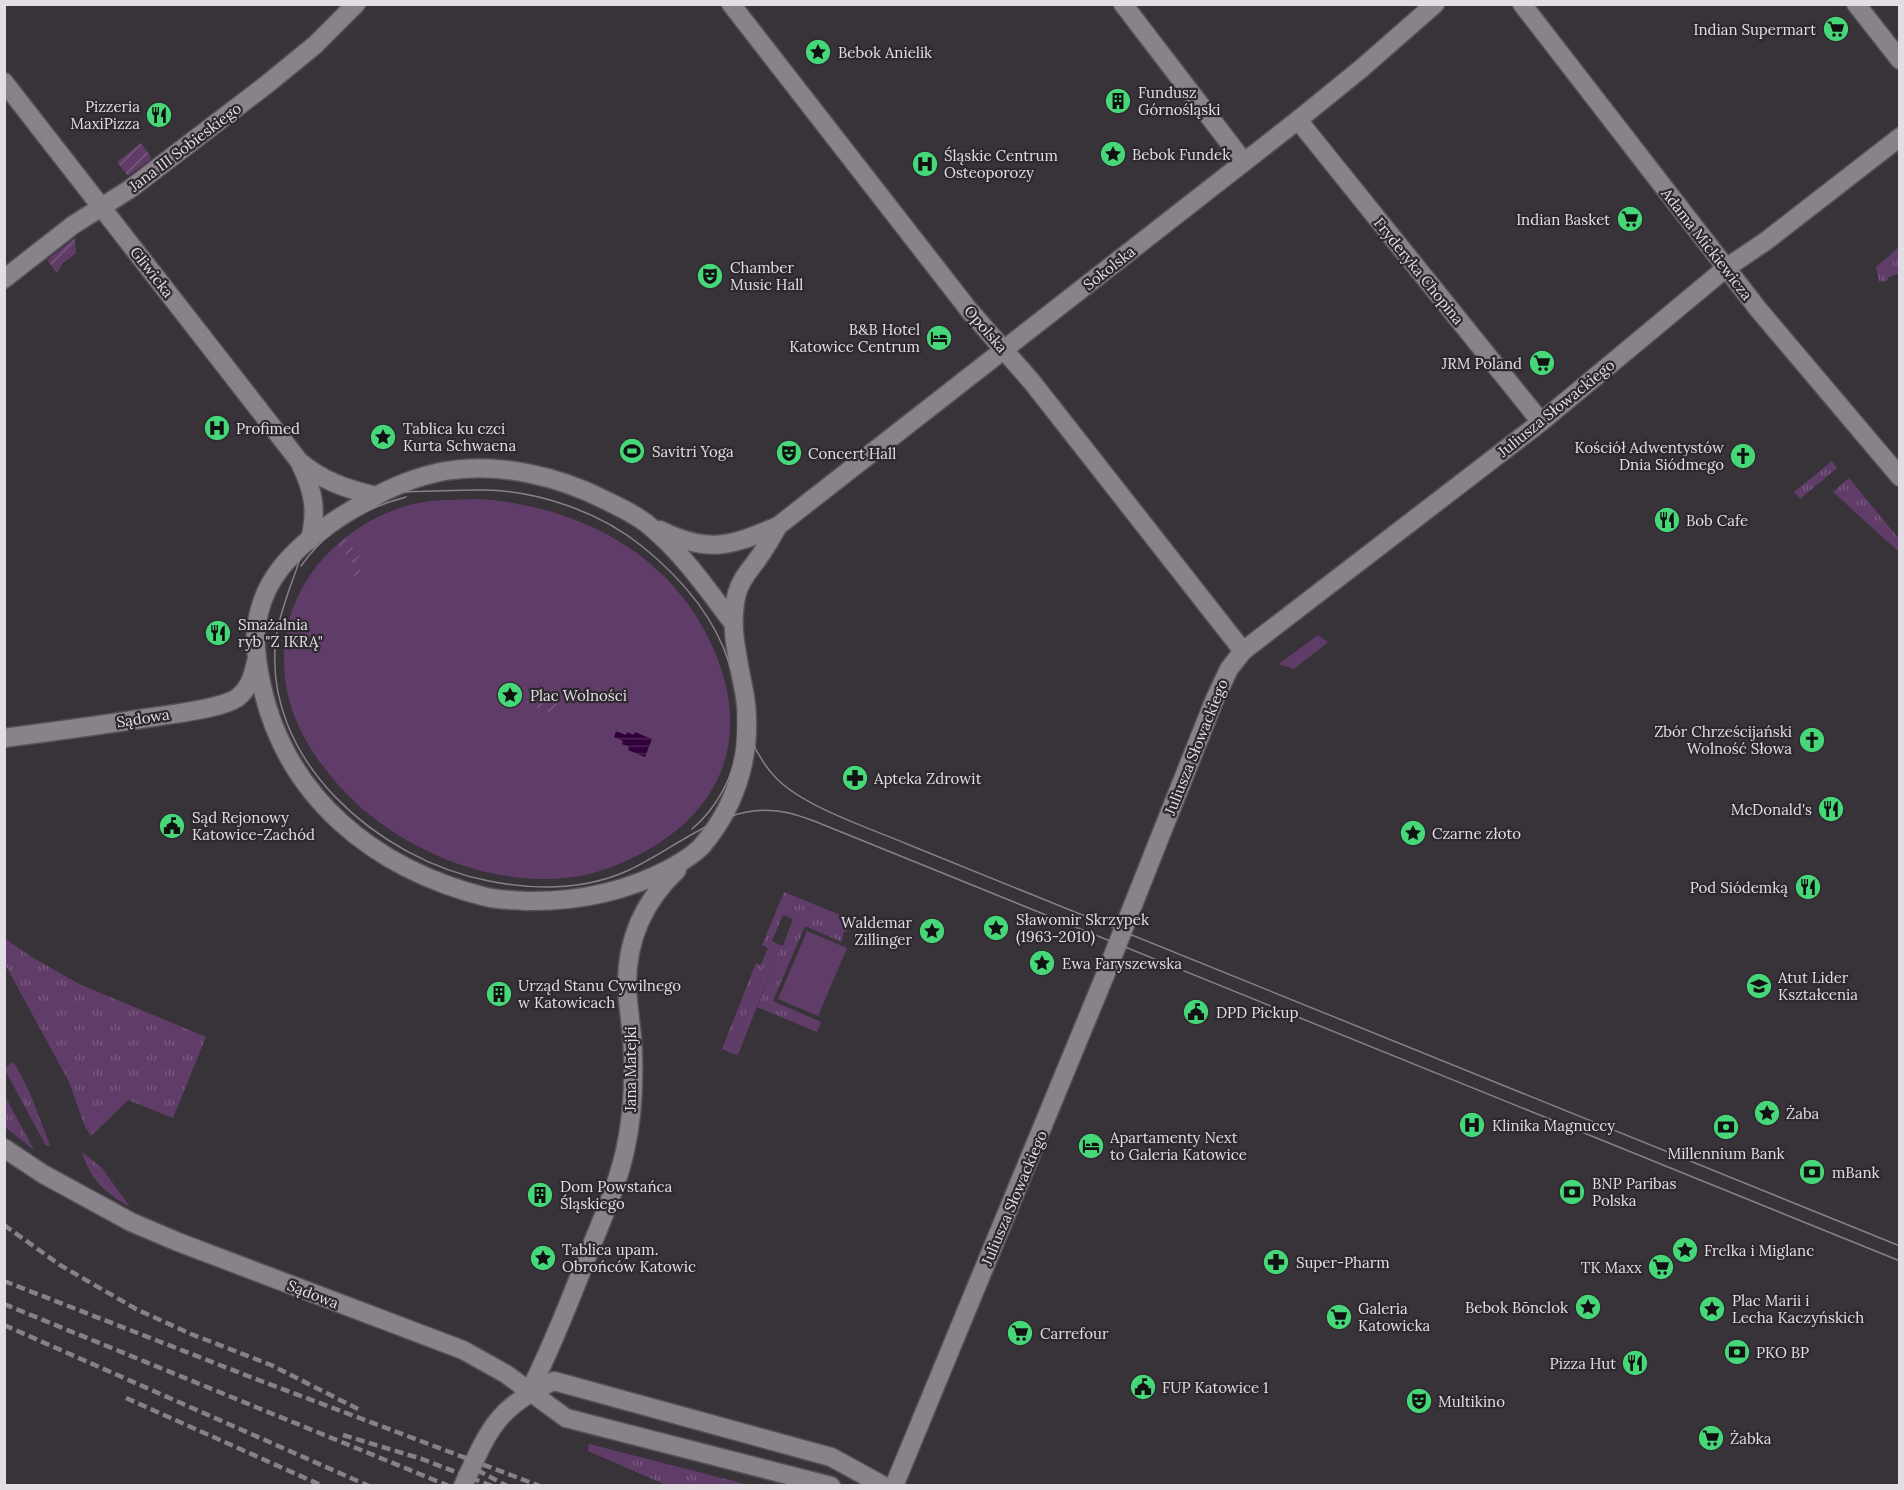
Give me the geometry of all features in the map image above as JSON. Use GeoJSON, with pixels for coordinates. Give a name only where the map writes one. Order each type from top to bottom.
{"type":"FeatureCollection","features":[{"type":"Feature","properties":{"kind":"street","name":"Jana III Sobieskiego"},"geometry":{"type":"LineString","coordinates":[[4,279],[73,225],[130,189],[283,72],[315,45],[356,4]]}},
{"type":"Feature","properties":{"kind":"street","name":"Opolska"},"geometry":{"type":"LineString","coordinates":[[731,4],[969,310],[1032,381],[1243,651]]}},
{"type":"Feature","properties":{"kind":"street"},"geometry":{"type":"LineString","coordinates":[[1123,4],[1244,162]]}},
{"type":"Feature","properties":{"kind":"street","name":"Sokolska"},"geometry":{"type":"LineString","coordinates":[[650,525],[693,542],[716,546],[740,542],[778,526],[1298,120],[1435,4]]}},
{"type":"Feature","properties":{"kind":"street","name":"Adama Mickiewicza"},"geometry":{"type":"LineString","coordinates":[[1522,4],[1726,268],[1899,477]]}},
{"type":"Feature","properties":{"kind":"street"},"geometry":{"type":"LineString","coordinates":[[1856,4],[1899,60]]}},
{"type":"Feature","properties":{"kind":"street","name":"Gliwicka"},"geometry":{"type":"LineString","coordinates":[[4,82],[299,461],[309,481],[313,500],[315,520],[310,540]]}},
{"type":"Feature","properties":{"kind":"street","name":"Fryderyka Chopina"},"geometry":{"type":"LineString","coordinates":[[1298,120],[1541,422]]}},
{"type":"Feature","properties":{"kind":"street","name":"Juliusza Słowackiego"},"geometry":{"type":"LineString","coordinates":[[894,1485],[1120,938],[1221,682],[1229,669],[1243,651],[1541,422],[1726,268],[1766,242],[1899,137]]}},
{"type":"Feature","properties":{"kind":"street","name":"Gliwicka"},"geometry":{"type":"LineString","coordinates":[[299,461],[315,474],[334,484],[376,496]]}},
{"type":"Feature","properties":{"kind":"street"},"geometry":{"type":"LineString","coordinates":[[502,470],[548,478],[585,490],[650,525],[682,558],[733,623],[734,644],[747,714],[744,762],[736,789],[713,831],[691,857],[641,883],[575,900],[535,901],[490,898],[450,886],[406,868],[337,821],[315,798],[278,741],[264,700],[256,660],[255,632],[266,594],[276,575],[288,559],[310,540],[341,515],[376,496],[429,475],[447,471],[502,470]]}},
{"type":"Feature","properties":{"kind":"street","name":"Sokolska"},"geometry":{"type":"LineString","coordinates":[[733,623],[738,588],[778,526]]}},
{"type":"Feature","properties":{"kind":"street","name":"Sądowa"},"geometry":{"type":"LineString","coordinates":[[4,738],[177,713],[228,702],[236,698],[249,684],[253,677],[256,660]]}},
{"type":"Feature","properties":{"kind":"street","name":"Jana Matejki"},"geometry":{"type":"LineString","coordinates":[[529,1392],[552,1346],[611,1196],[624,1155],[633,1097],[633,1054],[627,987],[628,965],[634,935],[654,895],[691,857]]}},
{"type":"Feature","properties":{"kind":"street","name":"Sądowa"},"geometry":{"type":"LineString","coordinates":[[4,1148],[43,1174],[131,1222],[178,1242],[457,1347],[506,1374],[529,1392]]}},
{"type":"Feature","properties":{"kind":"street"},"geometry":{"type":"LineString","coordinates":[[463,1485],[485,1438],[504,1412],[529,1392],[554,1381],[831,1457],[884,1485]]}},
{"type":"Feature","properties":{"kind":"street"},"geometry":{"type":"LineString","coordinates":[[529,1392],[566,1418],[831,1485]]}},
{"type":"Feature","properties":{"kind":"green space"},"geometry":{"type":"Polygon","coordinates":[[[141,143],[151,159],[128,176],[117,162],[141,143]]]}},
{"type":"Feature","properties":{"kind":"green space"},"geometry":{"type":"Polygon","coordinates":[[[75,238],[76,253],[62,264],[57,273],[47,260],[75,238]]]}},
{"type":"Feature","properties":{"kind":"green space"},"geometry":{"type":"Polygon","coordinates":[[[1899,247],[1898,274],[1889,277],[1886,282],[1879,281],[1876,267],[1899,247]]]}},
{"type":"Feature","properties":{"kind":"green space"},"geometry":{"type":"Polygon","coordinates":[[[1832,461],[1837,468],[1800,499],[1794,492],[1832,461]]]}},
{"type":"Feature","properties":{"kind":"green space"},"geometry":{"type":"Polygon","coordinates":[[[1849,478],[1899,539],[1899,552],[1833,492],[1849,478]]]}},
{"type":"Feature","properties":{"kind":"green space"},"geometry":{"type":"Polygon","coordinates":[[[478,499],[509,502],[570,518],[600,530],[627,546],[675,587],[694,613],[712,646],[724,679],[730,711],[729,742],[721,772],[705,800],[682,825],[651,848],[602,870],[585,875],[551,879],[516,877],[481,871],[447,860],[415,845],[385,826],[357,804],[334,780],[313,753],[291,707],[284,657],[287,630],[295,604],[307,580],[323,559],[363,525],[387,513],[421,502],[478,499]]]}},
{"type":"Feature","properties":{"kind":"green space"},"geometry":{"type":"Polygon","coordinates":[[[345,538],[362,559],[358,581],[354,580],[354,565],[338,544],[345,538]]]}},
{"type":"Feature","properties":{"kind":"green space"},"geometry":{"type":"Polygon","coordinates":[[[1318,635],[1328,642],[1294,669],[1279,664],[1318,635]]]}},
{"type":"Feature","properties":{"kind":"green space"},"geometry":{"type":"Polygon","coordinates":[[[528,691],[558,704],[554,714],[524,702],[528,691]]]}},
{"type":"Feature","properties":{"kind":"green space"},"geometry":{"type":"Polygon","coordinates":[[[784,892],[850,919],[847,931],[843,933],[842,942],[805,926],[773,1001],[821,1022],[817,1032],[757,1007],[793,919],[783,915],[731,1053],[722,1049],[756,963],[761,965],[768,948],[762,945],[784,892]]]}},
{"type":"Feature","properties":{"kind":"green space"},"geometry":{"type":"Polygon","coordinates":[[[807,931],[847,948],[818,1016],[778,999],[807,931]]]}},
{"type":"Feature","properties":{"kind":"green space"},"geometry":{"type":"Polygon","coordinates":[[[4,938],[79,984],[206,1037],[173,1118],[128,1100],[91,1136],[85,1127],[69,1082],[5,964],[4,938]]]}},
{"type":"Feature","properties":{"kind":"green space"},"geometry":{"type":"Polygon","coordinates":[[[774,942],[781,945],[738,1055],[731,1053],[774,942]]]}},
{"type":"Feature","properties":{"kind":"green space"},"geometry":{"type":"Polygon","coordinates":[[[12,1062],[29,1091],[50,1145],[46,1146],[6,1072],[6,1068],[12,1062]]]}},
{"type":"Feature","properties":{"kind":"green space"},"geometry":{"type":"Polygon","coordinates":[[[4,1094],[34,1150],[5,1127],[4,1094]]]}},
{"type":"Feature","properties":{"kind":"green space"},"geometry":{"type":"Polygon","coordinates":[[[82,1152],[102,1168],[130,1207],[100,1185],[85,1162],[82,1152]]]}},
{"type":"Feature","properties":{"kind":"green space"},"geometry":{"type":"Polygon","coordinates":[[[589,1444],[749,1485],[666,1485],[588,1451],[589,1444]]]}},
{"type":"Feature","properties":{"kind":"shaded area"},"geometry":{"type":"Polygon","coordinates":[[[616,731],[626,735],[627,732],[634,735],[635,732],[652,739],[645,757],[628,750],[629,747],[622,744],[623,741],[614,737],[616,731]]]}},
{"type":"Feature","properties":{"kind":"tram line"},"geometry":{"type":"LineString","coordinates":[[4,74],[250,390],[308,459],[328,474],[357,486],[411,492],[505,491],[547,499],[608,523],[626,535],[670,571],[705,613],[723,646],[746,724],[758,753],[766,767],[777,779],[804,799],[857,824],[1900,1246]]}},
{"type":"Feature","properties":{"kind":"tram line"},"geometry":{"type":"LineString","coordinates":[[4,92],[285,453],[295,471],[306,505],[305,537],[276,638],[276,683],[287,724],[308,763],[336,797],[369,827],[407,851],[448,870],[489,881],[524,886],[559,887],[594,882],[627,871],[724,819],[766,810],[792,814],[1900,1261]]}},
{"type":"Feature","properties":{"kind":"tram line"},"geometry":{"type":"LineString","coordinates":[[301,566],[322,541],[348,522],[376,507],[406,497]]}},
{"type":"Feature","properties":{"kind":"tram line"},"geometry":{"type":"LineString","coordinates":[[692,829],[716,803],[728,781],[737,747],[738,713]]}},
{"type":"Feature","properties":{"kind":"railway"},"geometry":{"type":"LineString","coordinates":[[4,1225],[60,1265],[136,1309],[191,1334],[271,1365],[362,1411]]}},
{"type":"Feature","properties":{"kind":"railway"},"geometry":{"type":"LineString","coordinates":[[4,1281],[540,1486]]}},
{"type":"Feature","properties":{"kind":"railway"},"geometry":{"type":"LineString","coordinates":[[4,1304],[449,1486]]}},
{"type":"Feature","properties":{"kind":"railway"},"geometry":{"type":"LineString","coordinates":[[4,1325],[369,1486]]}},
{"type":"Feature","properties":{"kind":"railway"},"geometry":{"type":"LineString","coordinates":[[126,1398],[323,1486]]}},
{"type":"Feature","properties":{"kind":"railway"},"geometry":{"type":"LineString","coordinates":[[343,1435],[422,1459],[492,1486]]}},
{"type":"Feature","properties":{"kind":"railway"},"geometry":{"type":"LineString","coordinates":[[477,1470],[507,1486]]}},
{"type":"Feature","properties":{"kind":"place","name":"Indian Supermart"},"geometry":{"type":"Point","coordinates":[1836,29]}},
{"type":"Feature","properties":{"kind":"place","name":"Bebok Anielik"},"geometry":{"type":"Point","coordinates":[818,52]}},
{"type":"Feature","properties":{"kind":"place","name":"Fundusz Górnośląski"},"geometry":{"type":"Point","coordinates":[1118,101]}},
{"type":"Feature","properties":{"kind":"place","name":"Pizzeria MaxiPizza"},"geometry":{"type":"Point","coordinates":[159,115]}},
{"type":"Feature","properties":{"kind":"place","name":"Bebok Fundek"},"geometry":{"type":"Point","coordinates":[1113,154]}},
{"type":"Feature","properties":{"kind":"place","name":"Śląskie Centrum Osteoporozy"},"geometry":{"type":"Point","coordinates":[925,164]}},
{"type":"Feature","properties":{"kind":"place","name":"Indian Basket"},"geometry":{"type":"Point","coordinates":[1630,219]}},
{"type":"Feature","properties":{"kind":"place","name":"Chamber Music Hall"},"geometry":{"type":"Point","coordinates":[710,276]}},
{"type":"Feature","properties":{"kind":"place","name":"B&B Hotel Katowice Centrum"},"geometry":{"type":"Point","coordinates":[939,338]}},
{"type":"Feature","properties":{"kind":"place","name":"JRM Poland"},"geometry":{"type":"Point","coordinates":[1542,363]}},
{"type":"Feature","properties":{"kind":"place","name":"Profimed"},"geometry":{"type":"Point","coordinates":[217,428]}},
{"type":"Feature","properties":{"kind":"place","name":"Tablica ku czci Kurta Schwaena"},"geometry":{"type":"Point","coordinates":[383,437]}},
{"type":"Feature","properties":{"kind":"place","name":"Savitri Yoga"},"geometry":{"type":"Point","coordinates":[632,451]}},
{"type":"Feature","properties":{"kind":"place","name":"Concert Hall"},"geometry":{"type":"Point","coordinates":[789,453]}},
{"type":"Feature","properties":{"kind":"place","name":"Kościół Adwentystów Dnia Siódmego"},"geometry":{"type":"Point","coordinates":[1743,456]}},
{"type":"Feature","properties":{"kind":"place","name":"Bob Cafe"},"geometry":{"type":"Point","coordinates":[1667,520]}},
{"type":"Feature","properties":{"kind":"place","name":"Smażalnia ryb \"Z IKRĄ\""},"geometry":{"type":"Point","coordinates":[218,633]}},
{"type":"Feature","properties":{"kind":"place","name":"Plac Wolności"},"geometry":{"type":"Point","coordinates":[510,695]}},
{"type":"Feature","properties":{"kind":"place","name":"Zbór Chrześcijański Wolność Słowa"},"geometry":{"type":"Point","coordinates":[1812,740]}},
{"type":"Feature","properties":{"kind":"place","name":"Apteka Zdrowit"},"geometry":{"type":"Point","coordinates":[855,778]}},
{"type":"Feature","properties":{"kind":"place","name":"McDonald's"},"geometry":{"type":"Point","coordinates":[1831,809]}},
{"type":"Feature","properties":{"kind":"place","name":"Sąd Rejonowy Katowice-Zachód"},"geometry":{"type":"Point","coordinates":[172,826]}},
{"type":"Feature","properties":{"kind":"place","name":"Czarne złoto"},"geometry":{"type":"Point","coordinates":[1413,833]}},
{"type":"Feature","properties":{"kind":"place","name":"Pod Siódemką"},"geometry":{"type":"Point","coordinates":[1808,887]}},
{"type":"Feature","properties":{"kind":"place","name":"Sławomir Skrzypek (1963-2010)"},"geometry":{"type":"Point","coordinates":[996,928]}},
{"type":"Feature","properties":{"kind":"place","name":"Waldemar Zillinger"},"geometry":{"type":"Point","coordinates":[932,931]}},
{"type":"Feature","properties":{"kind":"place","name":"Ewa Faryszewska"},"geometry":{"type":"Point","coordinates":[1042,963]}},
{"type":"Feature","properties":{"kind":"place","name":"Atut Lider Kształcenia"},"geometry":{"type":"Point","coordinates":[1759,986]}},
{"type":"Feature","properties":{"kind":"place","name":"Urząd Stanu Cywilnego w Katowicach"},"geometry":{"type":"Point","coordinates":[499,994]}},
{"type":"Feature","properties":{"kind":"place","name":"DPD Pickup"},"geometry":{"type":"Point","coordinates":[1196,1012]}},
{"type":"Feature","properties":{"kind":"place","name":"Żaba"},"geometry":{"type":"Point","coordinates":[1767,1113]}},
{"type":"Feature","properties":{"kind":"place","name":"Klinika Magnuccy"},"geometry":{"type":"Point","coordinates":[1472,1125]}},
{"type":"Feature","properties":{"kind":"place","name":"Millennium Bank"},"geometry":{"type":"Point","coordinates":[1726,1127]}},
{"type":"Feature","properties":{"kind":"place","name":"Apartamenty Next to Galeria Katowice"},"geometry":{"type":"Point","coordinates":[1091,1146]}},
{"type":"Feature","properties":{"kind":"place","name":"mBank"},"geometry":{"type":"Point","coordinates":[1812,1172]}},
{"type":"Feature","properties":{"kind":"place","name":"BNP Paribas Polska"},"geometry":{"type":"Point","coordinates":[1572,1192]}},
{"type":"Feature","properties":{"kind":"place","name":"Dom Powstańca Śląskiego"},"geometry":{"type":"Point","coordinates":[540,1195]}},
{"type":"Feature","properties":{"kind":"place","name":"Frelka i Miglanc"},"geometry":{"type":"Point","coordinates":[1685,1250]}},
{"type":"Feature","properties":{"kind":"place","name":"Tablica upam. Obrońców Katowic"},"geometry":{"type":"Point","coordinates":[543,1258]}},
{"type":"Feature","properties":{"kind":"place","name":"Super-Pharm"},"geometry":{"type":"Point","coordinates":[1276,1262]}},
{"type":"Feature","properties":{"kind":"place","name":"TK Maxx"},"geometry":{"type":"Point","coordinates":[1661,1267]}},
{"type":"Feature","properties":{"kind":"place","name":"Bebok Bōnclok"},"geometry":{"type":"Point","coordinates":[1588,1307]}},
{"type":"Feature","properties":{"kind":"place","name":"Plac Marii i Lecha Kaczyńskich"},"geometry":{"type":"Point","coordinates":[1712,1309]}},
{"type":"Feature","properties":{"kind":"place","name":"Galeria Katowicka"},"geometry":{"type":"Point","coordinates":[1339,1317]}},
{"type":"Feature","properties":{"kind":"place","name":"Carrefour"},"geometry":{"type":"Point","coordinates":[1020,1333]}},
{"type":"Feature","properties":{"kind":"place","name":"PKO BP"},"geometry":{"type":"Point","coordinates":[1737,1352]}},
{"type":"Feature","properties":{"kind":"place","name":"Pizza Hut"},"geometry":{"type":"Point","coordinates":[1635,1363]}},
{"type":"Feature","properties":{"kind":"place","name":"FUP Katowice 1"},"geometry":{"type":"Point","coordinates":[1143,1387]}},
{"type":"Feature","properties":{"kind":"place","name":"Multikino"},"geometry":{"type":"Point","coordinates":[1419,1401]}},
{"type":"Feature","properties":{"kind":"place","name":"Żabka"},"geometry":{"type":"Point","coordinates":[1711,1438]}}]}
